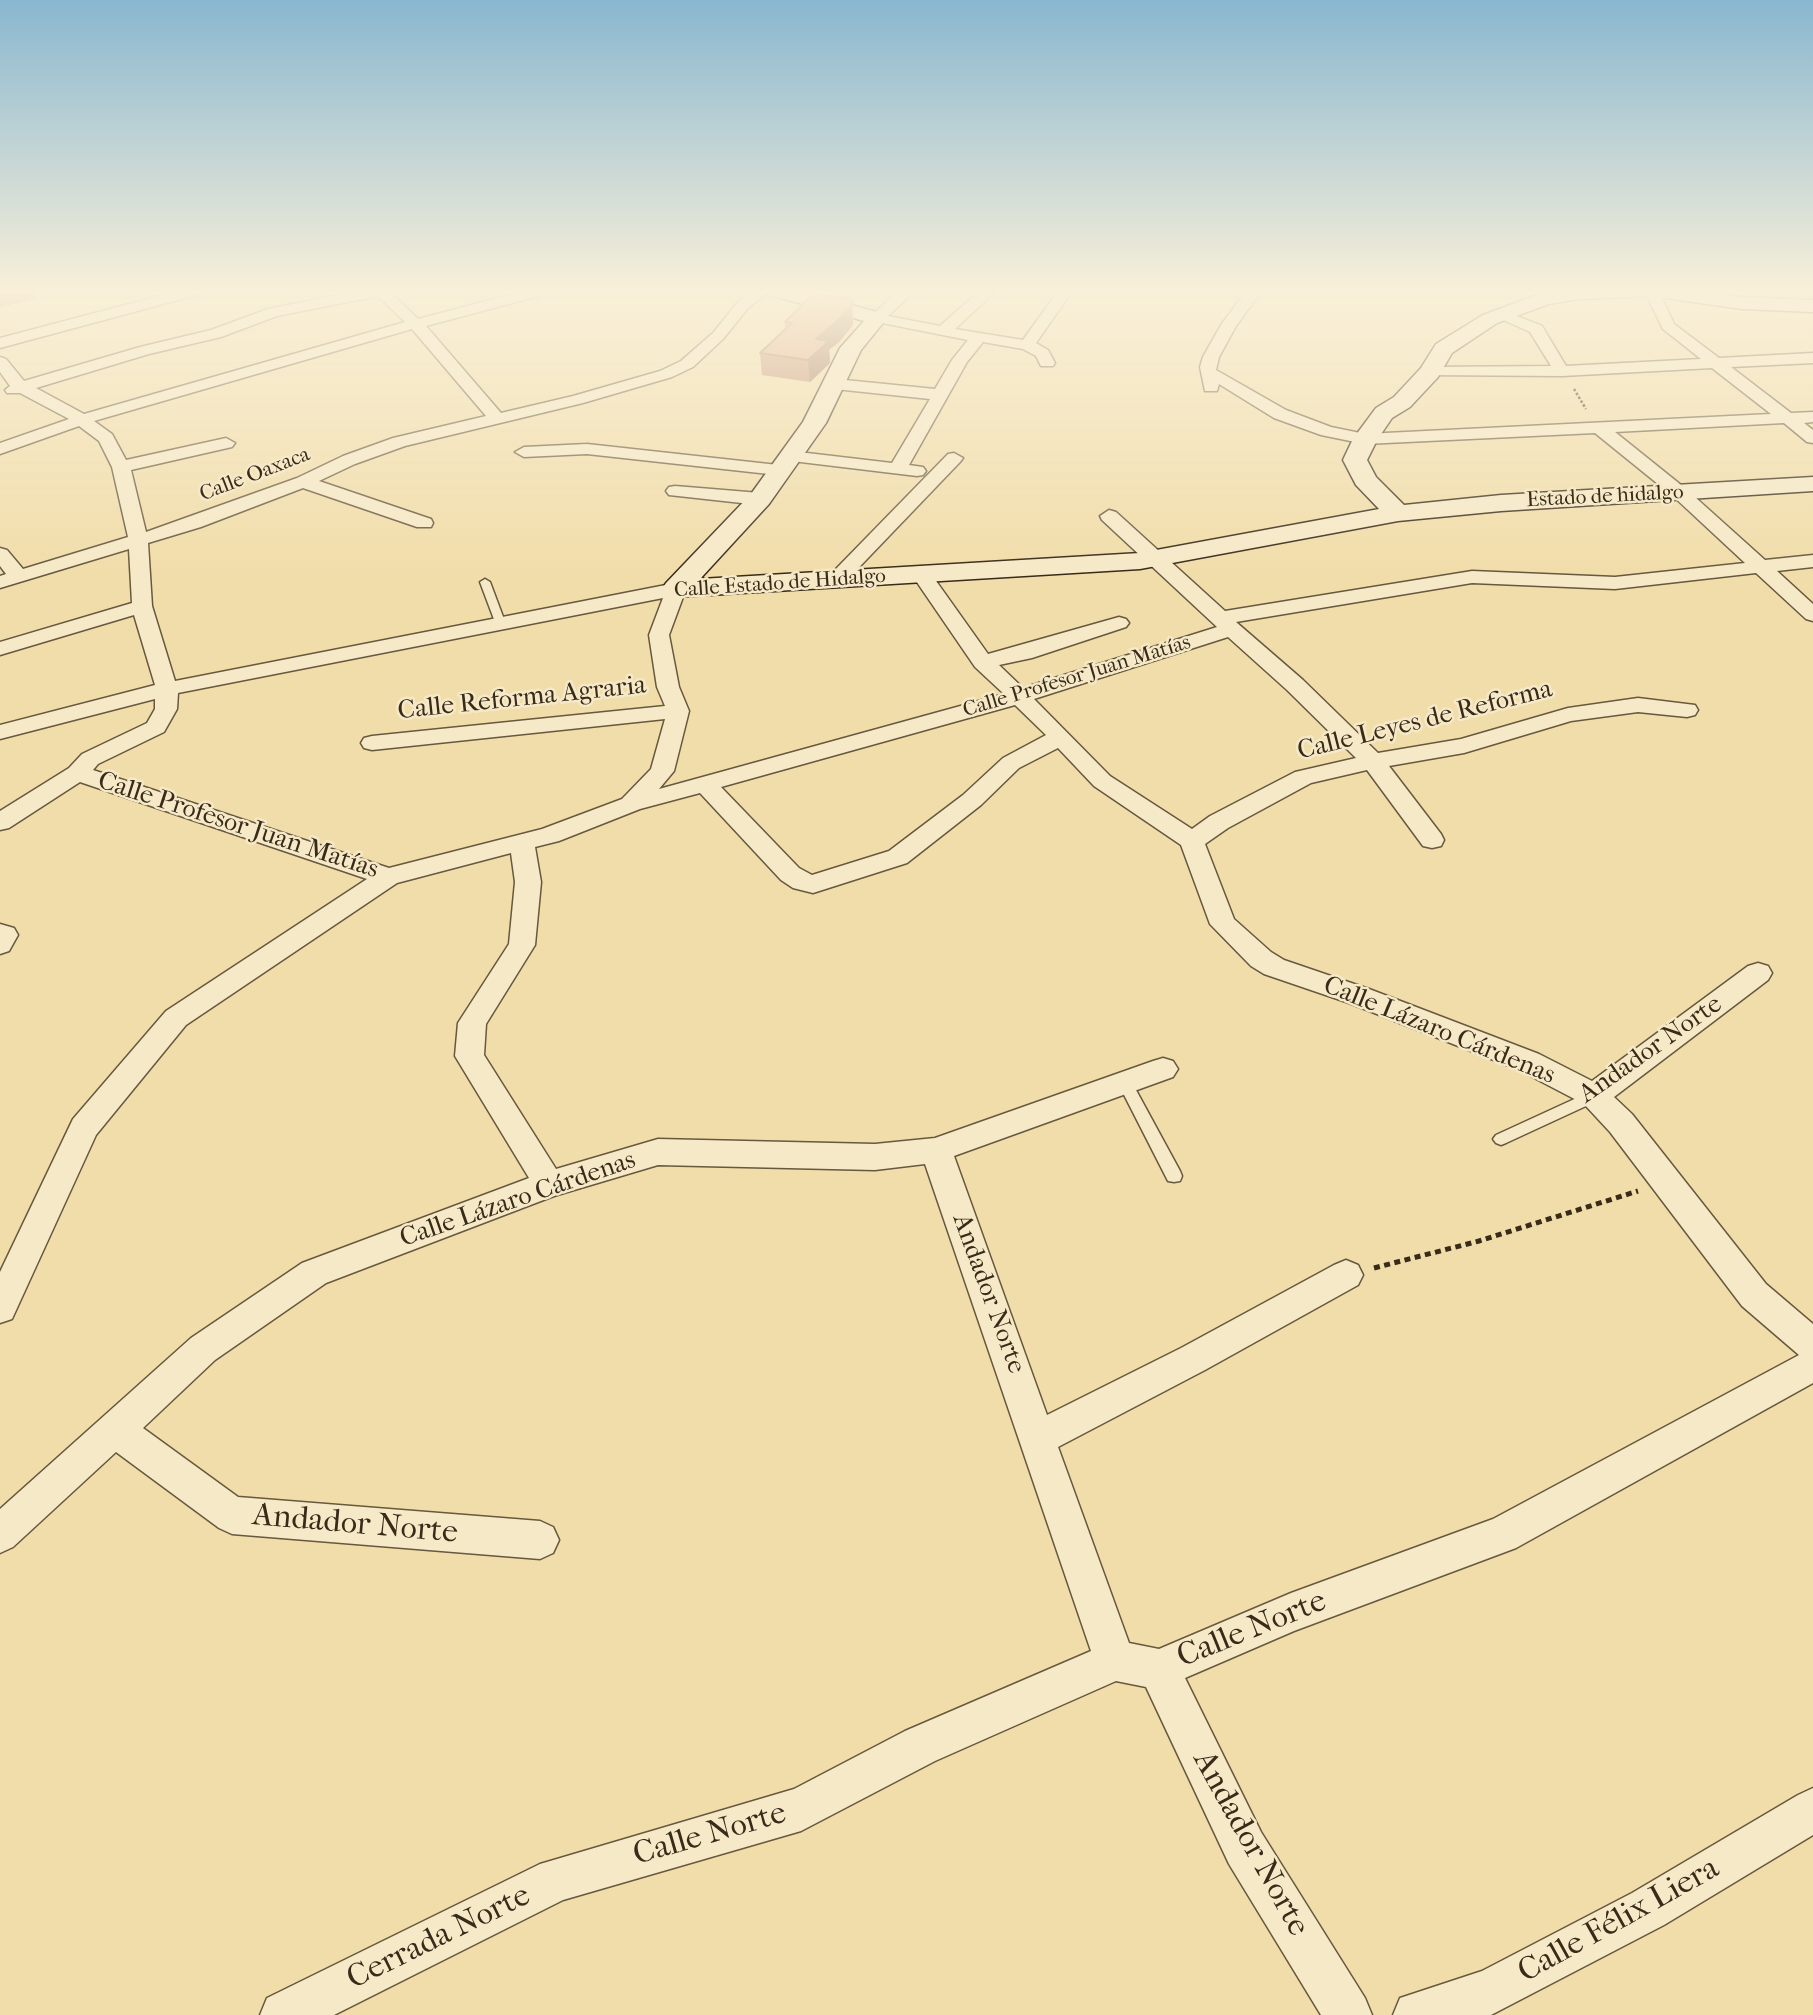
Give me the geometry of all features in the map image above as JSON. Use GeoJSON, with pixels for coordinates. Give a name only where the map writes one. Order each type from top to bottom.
{"type":"FeatureCollection","features":[{"type":"Feature","properties":{"kind":"street"},"geometry":{"type":"LineString","coordinates":[[0,822],[76,772],[90,759],[156,727],[166,709],[167,689],[142,606],[138,540],[121,467],[106,438],[82,420],[18,384]]}},
{"type":"Feature","properties":{"kind":"street"},"geometry":{"type":"LineString","coordinates":[[0,394],[30,384]]}},
{"type":"Feature","properties":{"kind":"street"},"geometry":{"type":"LineString","coordinates":[[0,449],[82,420],[207,384]]}},
{"type":"Feature","properties":{"kind":"street"},"geometry":{"type":"LineString","coordinates":[[468,384],[496,418]]}},
{"type":"Feature","properties":{"kind":"street","name":"Calle Oaxaca"},"geometry":{"type":"LineString","coordinates":[[10,579],[194,523],[399,442],[577,400],[632,384]]}},
{"type":"Feature","properties":{"kind":"street"},"geometry":{"type":"LineString","coordinates":[[835,384],[942,395]]}},
{"type":"Feature","properties":{"kind":"street"},"geometry":{"type":"LineString","coordinates":[[631,804],[662,771],[678,711],[668,687],[660,635],[676,589],[760,499],[814,423],[835,384]]}},
{"type":"Feature","properties":{"kind":"street"},"geometry":{"type":"LineString","coordinates":[[898,468],[948,384]]}},
{"type":"Feature","properties":{"kind":"street"},"geometry":{"type":"LineString","coordinates":[[1212,384],[1212,393]]}},
{"type":"Feature","properties":{"kind":"street"},"geometry":{"type":"LineString","coordinates":[[1230,384],[1280,414],[1327,431],[1365,439],[1813,417]]}},
{"type":"Feature","properties":{"kind":"street"},"geometry":{"type":"LineString","coordinates":[[1398,513],[1365,481],[1355,460],[1365,439],[1384,413],[1402,402],[1419,384]]}},
{"type":"Feature","properties":{"kind":"street"},"geometry":{"type":"LineString","coordinates":[[1743,384],[1813,438]]}},
{"type":"Feature","properties":{"kind":"street"},"geometry":{"type":"LineString","coordinates":[[1598,427],[1680,494],[1813,615]]}},
{"type":"Feature","properties":{"kind":"street"},"geometry":{"type":"LineString","coordinates":[[121,467],[226,443]]}},
{"type":"Feature","properties":{"kind":"street"},"geometry":{"type":"LineString","coordinates":[[524,452],[587,449],[898,468],[941,474]]}},
{"type":"Feature","properties":{"kind":"street"},"geometry":{"type":"LineString","coordinates":[[837,579],[954,458]]}},
{"type":"Feature","properties":{"kind":"street"},"geometry":{"type":"LineString","coordinates":[[303,482],[424,523]]}},
{"type":"Feature","properties":{"kind":"street","name":"Estado de hidalgo"},"geometry":{"type":"LineString","coordinates":[[1398,513],[1501,503],[1813,484]]}},
{"type":"Feature","properties":{"kind":"street"},"geometry":{"type":"LineString","coordinates":[[675,491],[760,499]]}},
{"type":"Feature","properties":{"kind":"street","name":"Calle Estado de Hidalgo"},"geometry":{"type":"LineString","coordinates":[[0,732],[167,689],[676,589],[1154,558],[1398,513]]}},
{"type":"Feature","properties":{"kind":"street"},"geometry":{"type":"LineString","coordinates":[[1109,516],[1373,761],[1432,840]]}},
{"type":"Feature","properties":{"kind":"street"},"geometry":{"type":"LineString","coordinates":[[0,554],[10,579]]}},
{"type":"Feature","properties":{"kind":"street","name":"Calle Profesor Juan Matías"},"geometry":{"type":"LineString","coordinates":[[76,772],[388,877],[550,835],[631,804],[1021,696],[1226,624],[1445,580],[1472,577],[1615,583],[1813,561]]}},
{"type":"Feature","properties":{"kind":"street"},"geometry":{"type":"LineString","coordinates":[[922,575],[983,662],[1021,696],[1102,781],[1172,831],[1192,841]]}},
{"type":"Feature","properties":{"kind":"street"},"geometry":{"type":"LineString","coordinates":[[0,649],[142,606]]}},
{"type":"Feature","properties":{"kind":"street"},"geometry":{"type":"LineString","coordinates":[[983,662],[1024,653],[1119,623]]}},
{"type":"Feature","properties":{"kind":"street","name":"Calle Leyes de Reforma"},"geometry":{"type":"LineString","coordinates":[[1192,841],[1219,822],[1303,777],[1373,761],[1464,746],[1568,715],[1638,705],[1687,710]]}},
{"type":"Feature","properties":{"kind":"street","name":"Calle Reforma Agraria"},"geometry":{"type":"LineString","coordinates":[[372,743],[678,711]]}},
{"type":"Feature","properties":{"kind":"street"},"geometry":{"type":"LineString","coordinates":[[705,784],[790,874],[802,882],[813,884],[898,857],[972,800],[1011,763],[1061,737]]}},
{"type":"Feature","properties":{"kind":"street"},"geometry":{"type":"LineString","coordinates":[[522,841],[528,882],[522,945],[472,1023],[469,1056],[549,1184]]}},
{"type":"Feature","properties":{"kind":"street","name":"Calle Lázaro Cárdenas"},"geometry":{"type":"LineString","coordinates":[[1192,841],[1223,924],[1261,959],[1274,967],[1359,996],[1529,1062],[1594,1096],[1621,1123],[1754,1296],[1813,1345]]}},
{"type":"Feature","properties":{"kind":"street"},"geometry":{"type":"LineString","coordinates":[[0,1308],[84,1128],[176,1018],[388,877]]}},
{"type":"Feature","properties":{"kind":"street"},"geometry":{"type":"LineString","coordinates":[[0,933],[5,936],[0,944]]}},
{"type":"Feature","properties":{"kind":"street","name":"Andador Norte"},"geometry":{"type":"LineString","coordinates":[[1594,1096],[1758,973]]}},
{"type":"Feature","properties":{"kind":"street","name":"Calle Lázaro Cárdenas"},"geometry":{"type":"LineString","coordinates":[[0,1534],[203,1349],[314,1273],[549,1184],[658,1152],[875,1157],[936,1150],[1163,1069]]}},
{"type":"Feature","properties":{"kind":"street","name":"Andador Norte"},"geometry":{"type":"LineString","coordinates":[[936,1150],[1115,1661]]}},
{"type":"Feature","properties":{"kind":"street"},"geometry":{"type":"LineString","coordinates":[[1039,1438],[1193,1359],[1346,1275]]}},
{"type":"Feature","properties":{"kind":"street","name":"Calle Norte"},"geometry":{"type":"LineString","coordinates":[[556,1880],[801,1809],[920,1746],[1115,1661],[1159,1669],[1291,1613],[1503,1535],[1813,1365]]}},
{"type":"Feature","properties":{"kind":"street","name":"Andador Norte"},"geometry":{"type":"LineString","coordinates":[[115,1429],[232,1515],[540,1540]]}},
{"type":"Feature","properties":{"kind":"street","name":"Andador Norte"},"geometry":{"type":"LineString","coordinates":[[1159,1669],[1245,1848],[1348,2015]]}},
{"type":"Feature","properties":{"kind":"street","name":"Calle Félix Liera"},"geometry":{"type":"LineString","coordinates":[[1417,2015],[1490,1993],[1648,1909],[1813,1810]]}},
{"type":"Feature","properties":{"kind":"street","name":"Cerrada Norte"},"geometry":{"type":"LineString","coordinates":[[284,2015],[556,1880]]}},
{"type":"Feature","properties":{"kind":"lane"},"geometry":{"type":"LineString","coordinates":[[485,582],[500,622]]}},
{"type":"Feature","properties":{"kind":"lane"},"geometry":{"type":"LineString","coordinates":[[1125,1083],[1174,1176]]}},
{"type":"Feature","properties":{"kind":"lane","name":"Andador Norte"},"geometry":{"type":"LineString","coordinates":[[1501,1139],[1594,1096]]}},
{"type":"Feature","properties":{"kind":"path"},"geometry":{"type":"LineString","coordinates":[[1570,384],[1598,427]]}},
{"type":"Feature","properties":{"kind":"path"},"geometry":{"type":"LineString","coordinates":[[1346,1275],[1479,1241],[1665,1183]]}}]}
